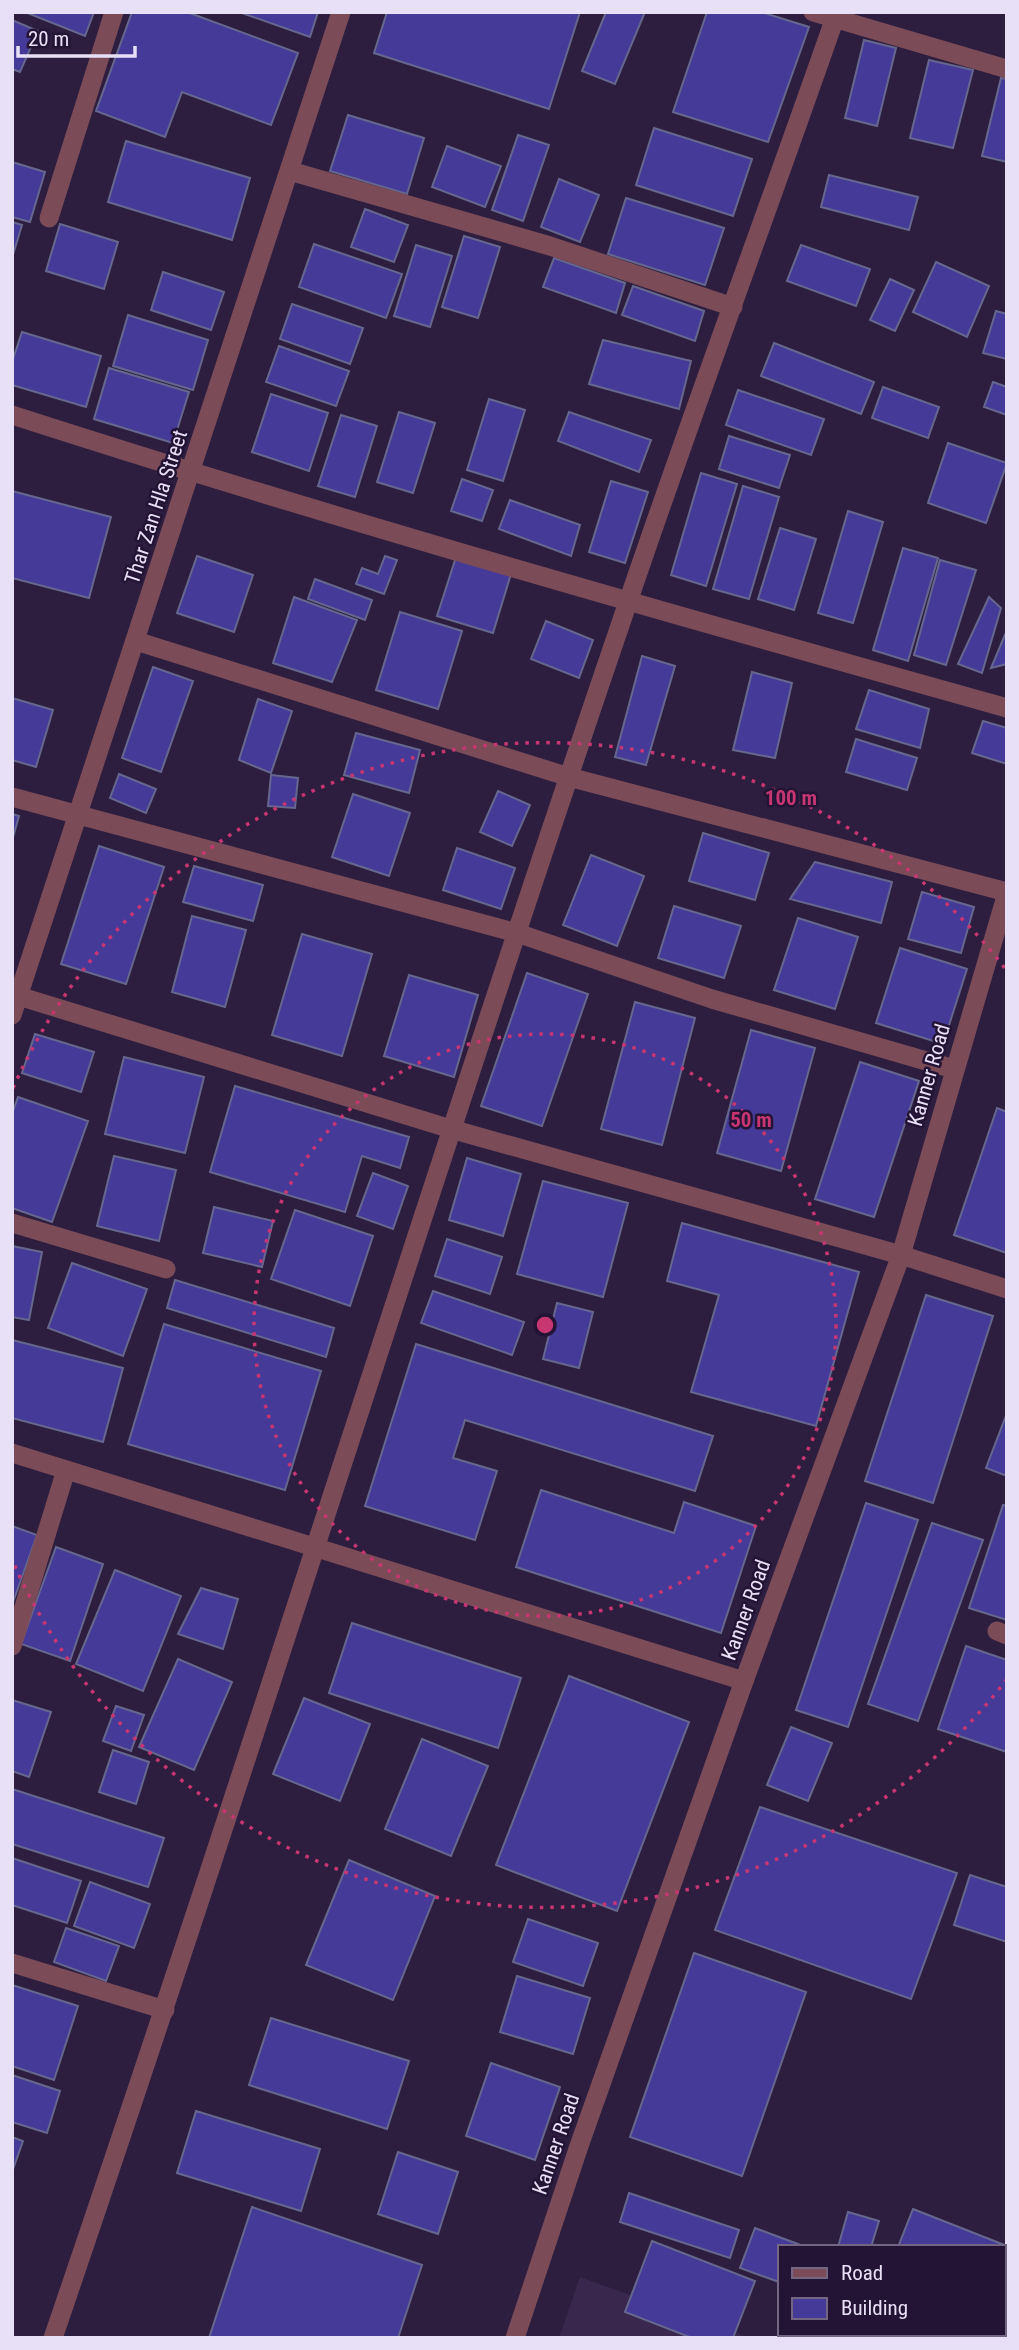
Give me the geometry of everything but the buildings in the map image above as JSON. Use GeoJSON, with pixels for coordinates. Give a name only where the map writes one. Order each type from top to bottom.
{"type":"FeatureCollection","features":[{"type":"Feature","properties":{"kind":"street"},"geometry":{"type":"LineString","coordinates":[[50,218],[114,12]]}},
{"type":"Feature","properties":{"kind":"street","name":"Thar Zan Hla Street"},"geometry":{"type":"LineString","coordinates":[[12,1015],[16,995],[136,641],[341,12]]}},
{"type":"Feature","properties":{"kind":"street"},"geometry":{"type":"LineString","coordinates":[[813,12],[836,16],[1007,69]]}},
{"type":"Feature","properties":{"kind":"street"},"geometry":{"type":"LineString","coordinates":[[53,2338],[165,2010],[451,1129],[627,602],[836,16]]}},
{"type":"Feature","properties":{"kind":"street"},"geometry":{"type":"LineString","coordinates":[[290,171],[550,246],[733,307]]}},
{"type":"Feature","properties":{"kind":"street"},"geometry":{"type":"LineString","coordinates":[[12,415],[191,473],[627,602],[1007,708]]}},
{"type":"Feature","properties":{"kind":"street"},"geometry":{"type":"LineString","coordinates":[[136,641],[569,777],[1007,893]]}},
{"type":"Feature","properties":{"kind":"street"},"geometry":{"type":"LineString","coordinates":[[12,797],[517,933],[712,999],[954,1069]]}},
{"type":"Feature","properties":{"kind":"street","name":"Kanner Road"},"geometry":{"type":"LineString","coordinates":[[515,2338],[579,2146],[744,1681],[901,1255],[1007,893]]}},
{"type":"Feature","properties":{"kind":"street"},"geometry":{"type":"LineString","coordinates":[[16,995],[451,1129],[901,1255],[1007,1289]]}},
{"type":"Feature","properties":{"kind":"street"},"geometry":{"type":"LineString","coordinates":[[12,1223],[166,1269]]}},
{"type":"Feature","properties":{"kind":"street"},"geometry":{"type":"LineString","coordinates":[[12,1453],[744,1681]]}},
{"type":"Feature","properties":{"kind":"street"},"geometry":{"type":"LineString","coordinates":[[12,1646],[66,1470]]}},
{"type":"Feature","properties":{"kind":"street"},"geometry":{"type":"LineString","coordinates":[[12,1963],[165,2010]]}},
{"type":"Feature","properties":{"kind":"shaded area"},"geometry":{"type":"Polygon","coordinates":[[[580,2277],[750,2338],[559,2338],[580,2277]]]}}]}
